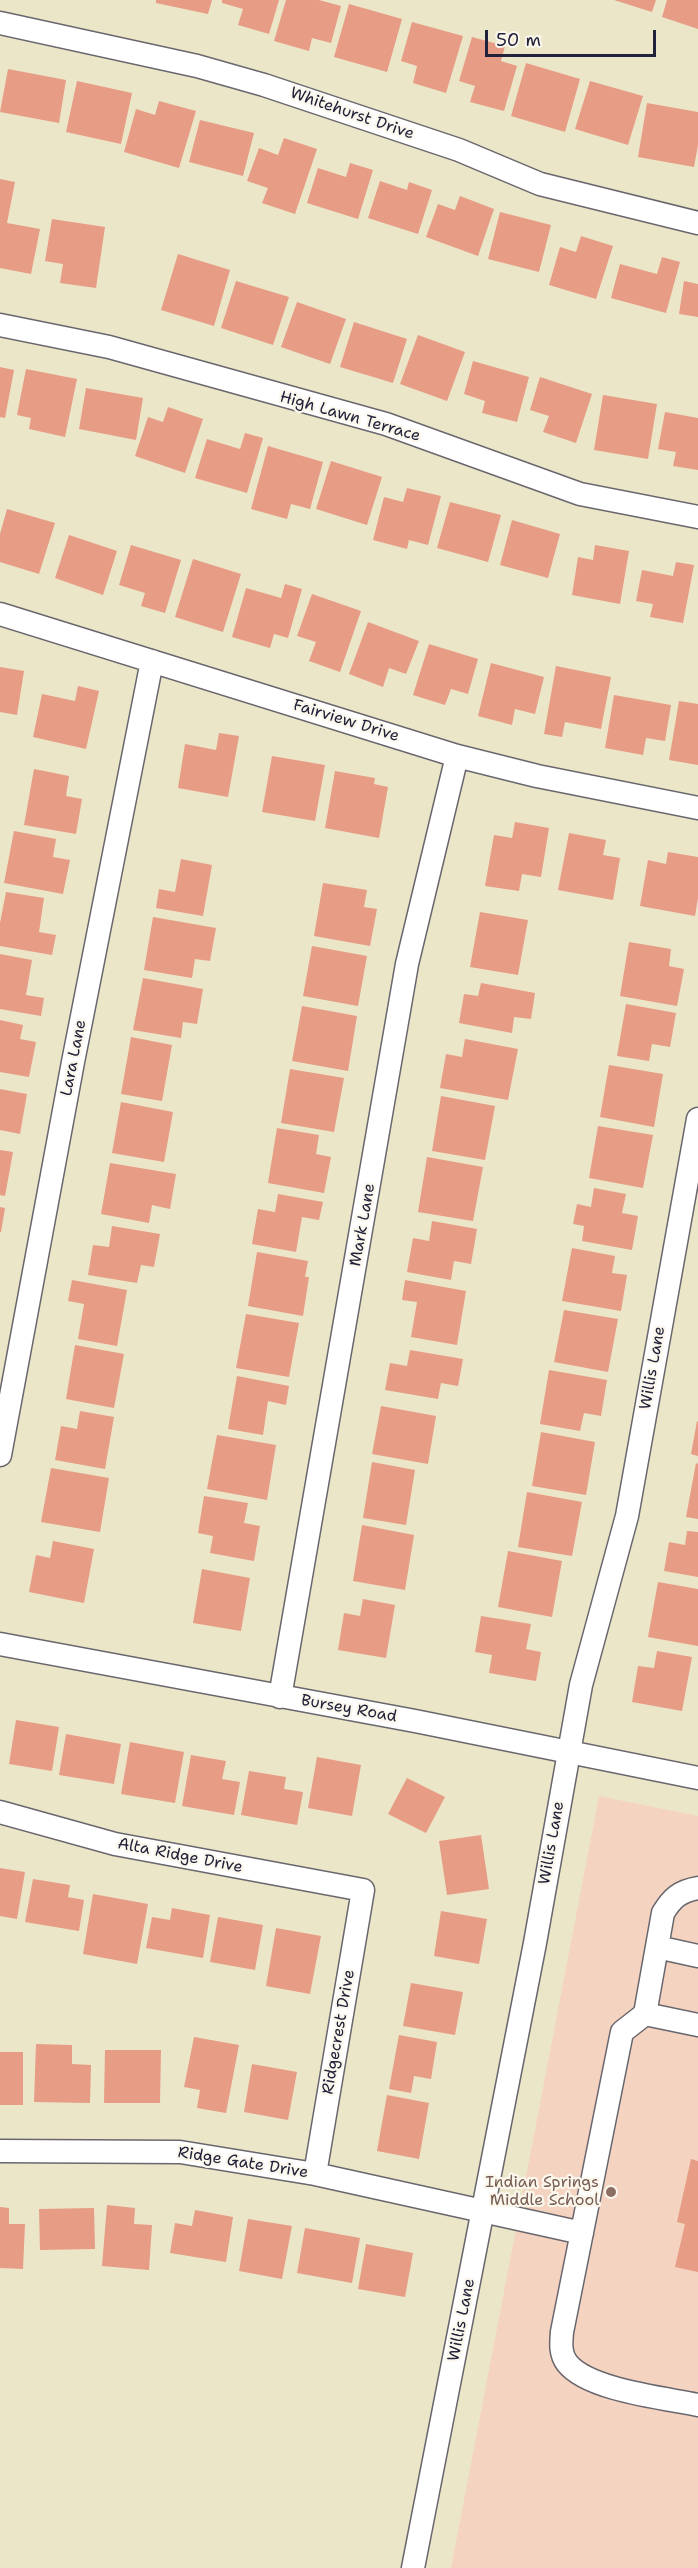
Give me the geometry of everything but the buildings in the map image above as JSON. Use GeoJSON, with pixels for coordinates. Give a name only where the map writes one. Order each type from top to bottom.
{"type":"FeatureCollection","features":[{"type":"Feature","properties":{"kind":"street","name":"Whitehurst Drive"},"geometry":{"type":"LineString","coordinates":[[0,23],[197,66],[264,85],[459,150],[540,184],[698,223]]}},
{"type":"Feature","properties":{"kind":"street","name":"High Lawn Terrace"},"geometry":{"type":"LineString","coordinates":[[0,325],[109,347],[386,424],[580,494],[698,517]]}},
{"type":"Feature","properties":{"kind":"street","name":"Fairview Drive"},"geometry":{"type":"LineString","coordinates":[[0,614],[457,756],[537,776],[698,808]]}},
{"type":"Feature","properties":{"kind":"street","name":"Lara Lane"},"geometry":{"type":"LineString","coordinates":[[0,1455],[73,1062],[152,661]]}},
{"type":"Feature","properties":{"kind":"street","name":"Mark Lane"},"geometry":{"type":"LineString","coordinates":[[280,1696],[407,964],[457,756]]}},
{"type":"Feature","properties":{"kind":"street","name":"Willis Lane"},"geometry":{"type":"LineString","coordinates":[[413,2568],[535,1943],[581,1685],[627,1516],[698,1119]]}},
{"type":"Feature","properties":{"kind":"street","name":"Bursey Road"},"geometry":{"type":"LineString","coordinates":[[0,1644],[698,1778]]}},
{"type":"Feature","properties":{"kind":"street","name":"Alta Ridge Drive"},"geometry":{"type":"LineString","coordinates":[[0,1812],[115,1844],[363,1890]]}},
{"type":"Feature","properties":{"kind":"street"},"geometry":{"type":"LineString","coordinates":[[698,1888],[686,1890],[672,1899],[663,1913],[645,2014],[622,2032],[562,2332],[561,2349],[566,2362],[576,2372],[596,2384],[698,2405]]}},
{"type":"Feature","properties":{"kind":"street","name":"Ridgecrest Drive"},"geometry":{"type":"LineString","coordinates":[[315,2174],[363,1890]]}},
{"type":"Feature","properties":{"kind":"street"},"geometry":{"type":"LineString","coordinates":[[657,1947],[698,1956]]}},
{"type":"Feature","properties":{"kind":"street"},"geometry":{"type":"LineString","coordinates":[[645,2014],[698,2025]]}},
{"type":"Feature","properties":{"kind":"street","name":"Ridge Gate Drive"},"geometry":{"type":"LineString","coordinates":[[0,2151],[180,2152],[315,2174],[582,2233]]}},
{"type":"Feature","properties":{"kind":"shaded area","name":"Indian Springs Middle School"},"geometry":{"type":"Polygon","coordinates":[[[599,1796],[698,1816],[698,2568],[451,2568],[599,1796]]]}},
{"type":"Feature","properties":{"kind":"place","name":"Indian Springs Middle School"},"geometry":{"type":"Point","coordinates":[611,2192]}}]}
